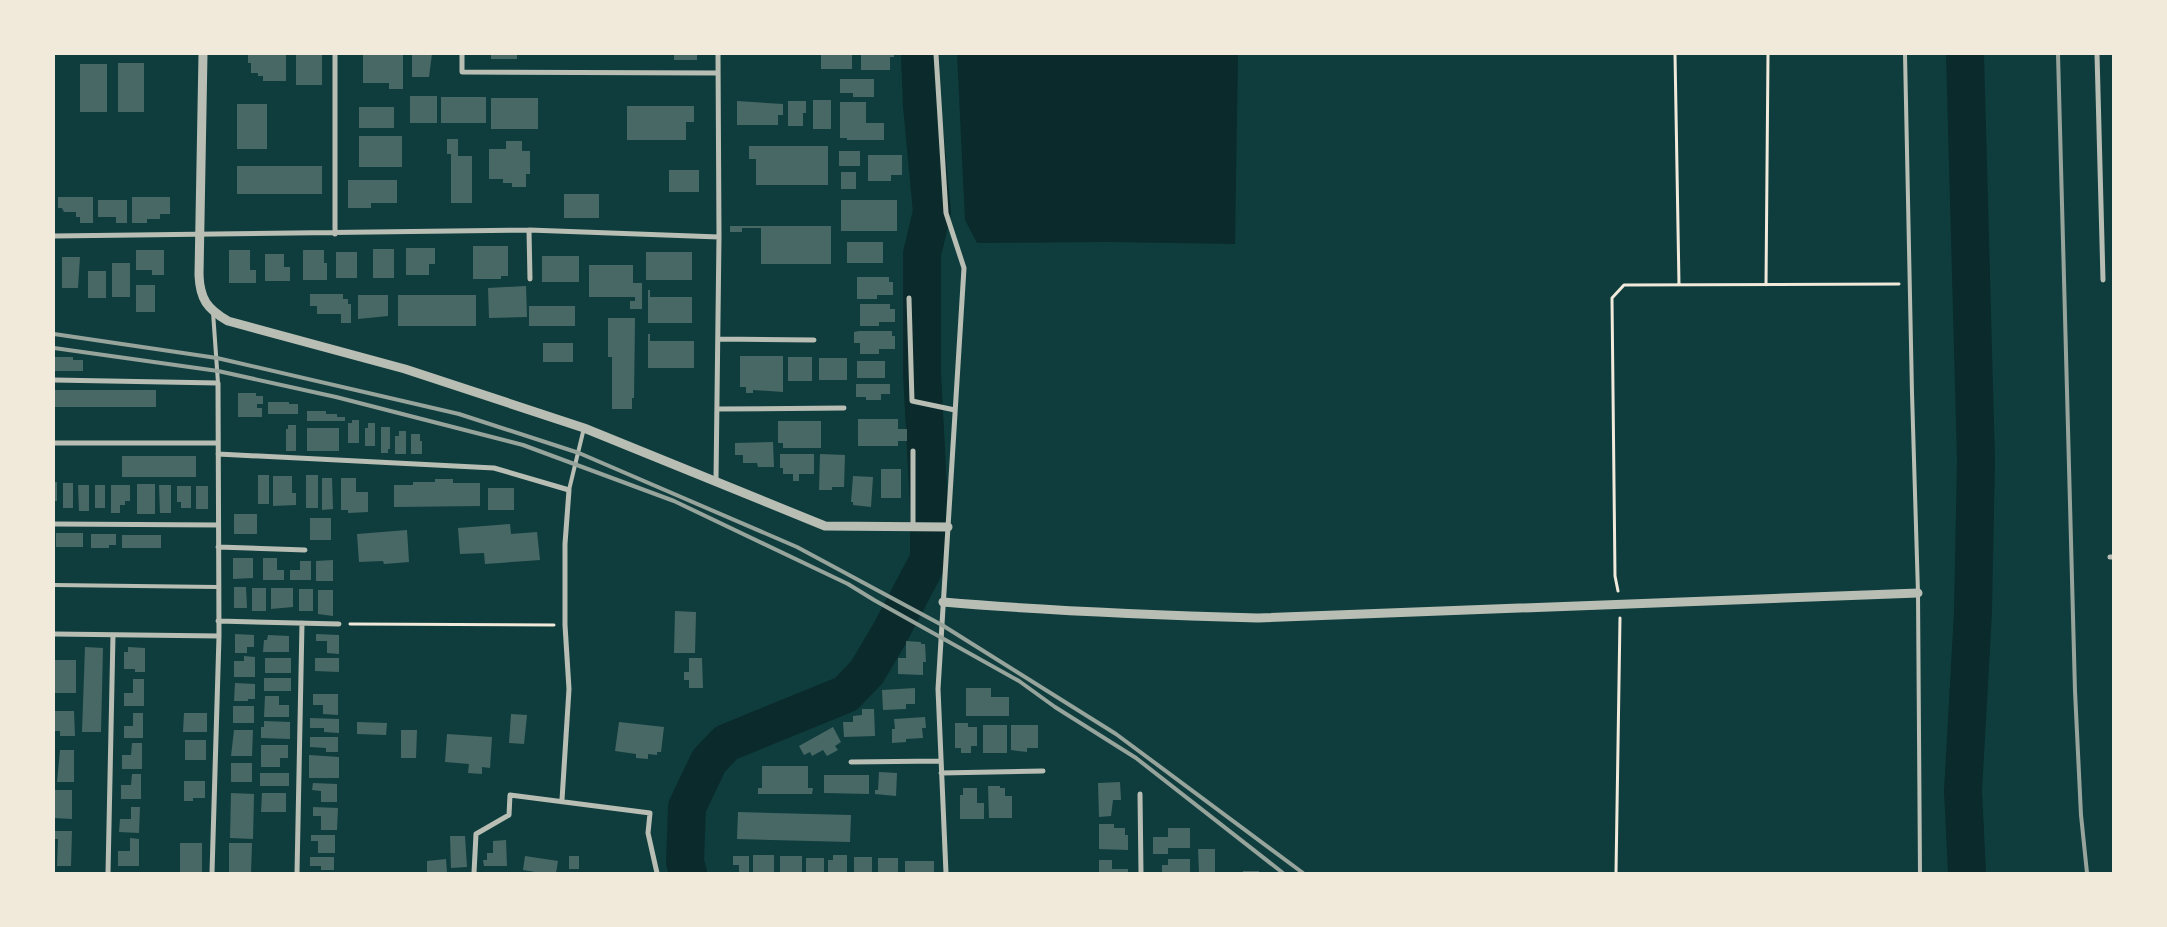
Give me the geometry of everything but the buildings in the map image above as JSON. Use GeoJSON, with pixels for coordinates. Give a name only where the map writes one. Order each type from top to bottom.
{"type":"FeatureCollection","features":[{"type":"Feature","properties":{"kind":"street"},"geometry":{"type":"LineString","coordinates":[[203,54],[200,287],[203,298],[213,312],[228,321],[405,369],[584,428],[716,480],[825,526],[948,527]]}},
{"type":"Feature","properties":{"kind":"street"},"geometry":{"type":"LineString","coordinates":[[334,54],[335,234]]}},
{"type":"Feature","properties":{"kind":"street"},"geometry":{"type":"LineString","coordinates":[[462,54],[462,72],[718,73]]}},
{"type":"Feature","properties":{"kind":"street"},"geometry":{"type":"LineString","coordinates":[[716,480],[719,237],[718,54]]}},
{"type":"Feature","properties":{"kind":"street"},"geometry":{"type":"LineString","coordinates":[[936,54],[946,213],[964,268],[938,689],[946,873]]}},
{"type":"Feature","properties":{"kind":"street"},"geometry":{"type":"LineString","coordinates":[[2097,54],[2103,280]]}},
{"type":"Feature","properties":{"kind":"street"},"geometry":{"type":"LineString","coordinates":[[54,236],[200,236],[529,230],[719,237]]}},
{"type":"Feature","properties":{"kind":"street"},"geometry":{"type":"LineString","coordinates":[[529,230],[530,279]]}},
{"type":"Feature","properties":{"kind":"street"},"geometry":{"type":"LineString","coordinates":[[909,298],[912,400],[956,410]]}},
{"type":"Feature","properties":{"kind":"street"},"geometry":{"type":"LineString","coordinates":[[718,339],[814,340]]}},
{"type":"Feature","properties":{"kind":"street"},"geometry":{"type":"LineString","coordinates":[[54,380],[218,383],[219,636],[212,873]]}},
{"type":"Feature","properties":{"kind":"street"},"geometry":{"type":"LineString","coordinates":[[717,409],[844,408]]}},
{"type":"Feature","properties":{"kind":"street"},"geometry":{"type":"LineString","coordinates":[[54,443],[218,443]]}},
{"type":"Feature","properties":{"kind":"street"},"geometry":{"type":"LineString","coordinates":[[913,451],[916,527]]}},
{"type":"Feature","properties":{"kind":"street"},"geometry":{"type":"LineString","coordinates":[[218,454],[494,468],[569,490],[565,544],[565,625],[570,689],[562,800]]}},
{"type":"Feature","properties":{"kind":"street"},"geometry":{"type":"LineString","coordinates":[[54,524],[218,525]]}},
{"type":"Feature","properties":{"kind":"street"},"geometry":{"type":"LineString","coordinates":[[218,547],[305,550]]}},
{"type":"Feature","properties":{"kind":"street"},"geometry":{"type":"LineString","coordinates":[[943,602],[1043,610],[1258,618],[1918,593]]}},
{"type":"Feature","properties":{"kind":"street"},"geometry":{"type":"LineString","coordinates":[[218,621],[339,624]]}},
{"type":"Feature","properties":{"kind":"street"},"geometry":{"type":"LineString","coordinates":[[297,873],[302,623]]}},
{"type":"Feature","properties":{"kind":"street"},"geometry":{"type":"LineString","coordinates":[[54,634],[219,636]]}},
{"type":"Feature","properties":{"kind":"street"},"geometry":{"type":"LineString","coordinates":[[108,873],[113,635]]}},
{"type":"Feature","properties":{"kind":"street"},"geometry":{"type":"LineString","coordinates":[[851,762],[940,761]]}},
{"type":"Feature","properties":{"kind":"street"},"geometry":{"type":"LineString","coordinates":[[941,773],[1043,771]]}},
{"type":"Feature","properties":{"kind":"street"},"geometry":{"type":"LineString","coordinates":[[1140,794],[1141,873]]}},
{"type":"Feature","properties":{"kind":"street"},"geometry":{"type":"LineString","coordinates":[[474,873],[476,834],[509,816],[510,795],[562,800],[650,813],[648,833],[656,873]]}},
{"type":"Feature","properties":{"kind":"lane"},"geometry":{"type":"LineString","coordinates":[[1905,54],[1918,593],[1920,873]]}},
{"type":"Feature","properties":{"kind":"lane"},"geometry":{"type":"LineString","coordinates":[[213,312],[218,383]]}},
{"type":"Feature","properties":{"kind":"lane"},"geometry":{"type":"LineString","coordinates":[[569,490],[584,428]]}},
{"type":"Feature","properties":{"kind":"lane"},"geometry":{"type":"LineString","coordinates":[[54,585],[218,587]]}},
{"type":"Feature","properties":{"kind":"path"},"geometry":{"type":"LineString","coordinates":[[1675,54],[1679,285]]}},
{"type":"Feature","properties":{"kind":"path"},"geometry":{"type":"LineString","coordinates":[[1766,285],[1768,54]]}},
{"type":"Feature","properties":{"kind":"path"},"geometry":{"type":"LineString","coordinates":[[1616,873],[1620,605],[1616,576],[1612,298],[1624,285],[1910,283]]}},
{"type":"Feature","properties":{"kind":"path"},"geometry":{"type":"LineString","coordinates":[[339,624],[565,625]]}},
{"type":"Feature","properties":{"kind":"water"},"geometry":{"type":"Polygon","coordinates":[[[957,54],[1238,54],[1235,244],[1109,242],[977,243],[965,220],[957,54]]]}},
{"type":"Feature","properties":{"kind":"waterway"},"geometry":{"type":"LineString","coordinates":[[688,873],[685,862],[687,807],[709,761],[726,743],[846,694],[867,672],[929,559],[929,508],[922,373],[922,254],[932,212],[922,106],[920,54]]}},
{"type":"Feature","properties":{"kind":"waterway"},"geometry":{"type":"LineString","coordinates":[[1965,54],[1976,460],[1973,612],[1963,791],[1967,873]]}},
{"type":"Feature","properties":{"kind":"railway"},"geometry":{"type":"LineString","coordinates":[[2058,54],[2075,691],[2081,815],[2087,873]]}},
{"type":"Feature","properties":{"kind":"railway"},"geometry":{"type":"LineString","coordinates":[[54,334],[217,358],[459,414],[579,453],[797,547],[942,625],[1116,734],[1303,873]]}},
{"type":"Feature","properties":{"kind":"railway"},"geometry":{"type":"LineString","coordinates":[[54,348],[218,371],[336,397],[523,445],[674,501],[848,584],[1019,681],[1055,707],[1136,758],[1283,873]]}}]}
